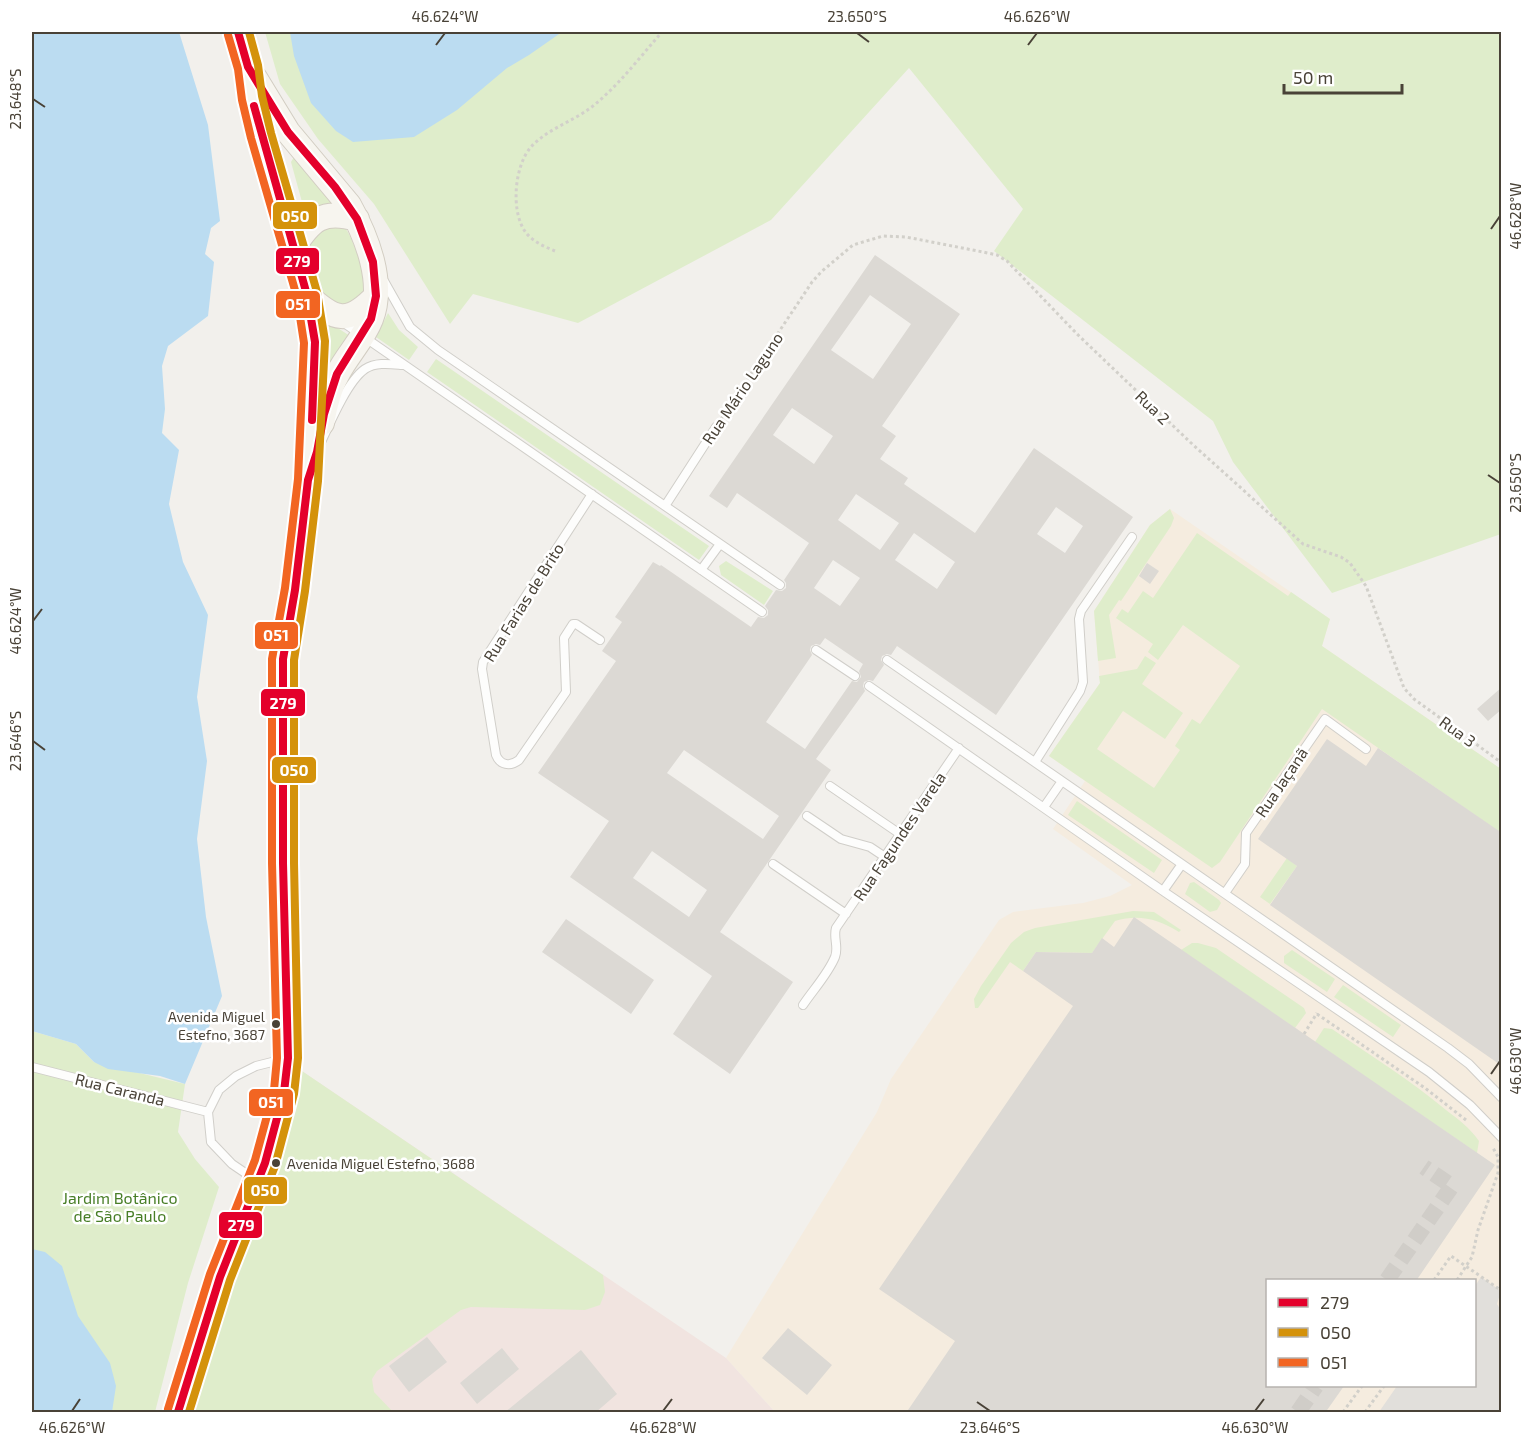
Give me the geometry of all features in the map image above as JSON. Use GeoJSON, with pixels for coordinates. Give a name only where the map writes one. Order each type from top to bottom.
{"type":"FeatureCollection","features":[{"type":"Feature","properties":{"kind":"main road"},"geometry":{"type":"LineString","coordinates":[[178,1413],[220,1277],[259,1182],[276,1127],[284,1092],[288,1058],[283,863],[283,659],[296,590],[308,480],[315,342],[307,295],[259,126],[248,67],[238,32]]}},
{"type":"Feature","properties":{"kind":"main road"},"geometry":{"type":"LineString","coordinates":[[248,67],[288,132],[335,187],[357,219],[373,262],[376,296],[371,319],[337,374],[330,391],[317,452],[308,480]]}},
{"type":"Feature","properties":{"kind":"main road"},"geometry":{"type":"LineString","coordinates":[[293,248],[302,233],[320,217],[340,214],[357,219]]}},
{"type":"Feature","properties":{"kind":"main road"},"geometry":{"type":"LineString","coordinates":[[307,295],[334,316],[345,317],[356,315],[376,296]]}},
{"type":"Feature","properties":{"kind":"lane"},"geometry":{"type":"LineString","coordinates":[[373,262],[415,332],[780,585]]}},
{"type":"Feature","properties":{"kind":"lane"},"geometry":{"type":"LineString","coordinates":[[334,316],[762,612]]}},
{"type":"Feature","properties":{"kind":"lane"},"geometry":{"type":"LineString","coordinates":[[317,452],[335,412],[354,380],[374,365],[404,366]]}},
{"type":"Feature","properties":{"kind":"lane","name":"Rua Mário Laguno"},"geometry":{"type":"LineString","coordinates":[[665,506],[716,427]]}},
{"type":"Feature","properties":{"kind":"lane","name":"Rua Farias de Brito"},"geometry":{"type":"LineString","coordinates":[[592,494],[483,662],[482,669],[496,755],[502,763],[514,764],[519,760],[566,692],[564,638],[573,624],[600,640]]}},
{"type":"Feature","properties":{"kind":"lane"},"geometry":{"type":"LineString","coordinates":[[1035,762],[1080,691],[1083,682],[1079,619],[1081,611],[1132,537]]}},
{"type":"Feature","properties":{"kind":"lane"},"geometry":{"type":"LineString","coordinates":[[701,570],[720,544]]}},
{"type":"Feature","properties":{"kind":"lane"},"geometry":{"type":"LineString","coordinates":[[816,650],[855,676]]}},
{"type":"Feature","properties":{"kind":"lane"},"geometry":{"type":"LineString","coordinates":[[887,660],[1448,1048],[1484,1078],[1502,1098]]}},
{"type":"Feature","properties":{"kind":"lane"},"geometry":{"type":"LineString","coordinates":[[869,686],[1163,891],[1429,1072],[1470,1105],[1502,1138]]}},
{"type":"Feature","properties":{"kind":"lane","name":"Rua Jaçanã"},"geometry":{"type":"LineString","coordinates":[[1225,893],[1245,864],[1246,833],[1325,718],[1366,749]]}},
{"type":"Feature","properties":{"kind":"lane","name":"Rua Fagundes Varela"},"geometry":{"type":"LineString","coordinates":[[803,1005],[835,958],[837,948],[835,932],[840,923],[959,748]]}},
{"type":"Feature","properties":{"kind":"lane"},"geometry":{"type":"LineString","coordinates":[[1044,807],[1062,781]]}},
{"type":"Feature","properties":{"kind":"lane"},"geometry":{"type":"LineString","coordinates":[[830,786],[900,834]]}},
{"type":"Feature","properties":{"kind":"lane"},"geometry":{"type":"LineString","coordinates":[[807,816],[841,839],[870,847],[885,857]]}},
{"type":"Feature","properties":{"kind":"lane"},"geometry":{"type":"LineString","coordinates":[[773,864],[846,914]]}},
{"type":"Feature","properties":{"kind":"lane"},"geometry":{"type":"LineString","coordinates":[[1163,891],[1182,864]]}},
{"type":"Feature","properties":{"kind":"lane"},"geometry":{"type":"LineString","coordinates":[[259,1182],[232,1164],[212,1142],[208,1112],[219,1090],[236,1076],[255,1066],[288,1058]]}},
{"type":"Feature","properties":{"kind":"lane","name":"Rua Caranda"},"geometry":{"type":"LineString","coordinates":[[32,1067],[208,1112]]}},
{"type":"Feature","properties":{"kind":"path"},"geometry":{"type":"LineString","coordinates":[[555,251],[528,235],[521,221],[515,195],[522,163],[530,147],[589,109],[605,95],[662,32]]}},
{"type":"Feature","properties":{"kind":"path","name":"Rua 2"},"geometry":{"type":"LineString","coordinates":[[821,272],[854,245],[884,236],[906,237],[983,252],[997,255],[1007,261],[1077,334],[1181,434],[1303,544],[1341,557],[1350,563],[1366,586],[1404,688],[1414,699]]}},
{"type":"Feature","properties":{"kind":"path","name":"Rua Mário Laguno"},"geometry":{"type":"LineString","coordinates":[[716,427],[812,282],[821,272]]}},
{"type":"Feature","properties":{"kind":"path","name":"Rua 3"},"geometry":{"type":"LineString","coordinates":[[1414,699],[1502,763]]}},
{"type":"Feature","properties":{"kind":"path"},"geometry":{"type":"LineString","coordinates":[[1304,1034],[1325,1002]]}},
{"type":"Feature","properties":{"kind":"path"},"geometry":{"type":"LineString","coordinates":[[1317,1014],[1425,1088],[1469,1122]]}},
{"type":"Feature","properties":{"kind":"path"},"geometry":{"type":"LineString","coordinates":[[1458,1279],[1472,1257],[1478,1230],[1501,1165],[1489,1142]]}},
{"type":"Feature","properties":{"kind":"path"},"geometry":{"type":"LineString","coordinates":[[1435,1279],[1451,1257],[1502,1291]]}},
{"type":"Feature","properties":{"kind":"path"},"geometry":{"type":"LineString","coordinates":[[1343,1413],[1359,1387]]}},
{"type":"Feature","properties":{"kind":"path"},"geometry":{"type":"LineString","coordinates":[[1365,1413],[1383,1387]]}},
{"type":"Feature","properties":{"kind":"shaded area"},"geometry":{"type":"Polygon","coordinates":[[[1170,509],[1330,619],[1322,646],[1501,769],[1501,1412],[775,1412],[726,1358],[877,1112],[891,1079],[999,920],[1013,912],[1083,903],[1110,896],[1132,885],[1053,829],[1085,781],[1049,756],[1100,683],[1094,611],[1150,525],[1170,509]]]}},
{"type":"Feature","properties":{"kind":"shaded area"},"geometry":{"type":"Polygon","coordinates":[[[296,1067],[726,1358],[775,1412],[190,1412],[271,1179],[283,1152],[296,1067]]]}},
{"type":"Feature","properties":{"kind":"shaded area"},"geometry":{"type":"Polygon","coordinates":[[[1481,1277],[1501,1291],[1497,1304],[1502,1312],[1501,1412],[1379,1412],[1396,1387],[1476,1387],[1476,1284],[1481,1277]]]}},
{"type":"Feature","properties":{"kind":"green space"},"geometry":{"type":"Polygon","coordinates":[[[265,32],[1501,32],[1501,534],[1332,593],[1233,462],[1213,421],[994,251],[1023,209],[909,68],[771,220],[578,323],[473,294],[450,324],[374,204],[318,139],[280,84],[265,32]]]}},
{"type":"Feature","properties":{"kind":"green space"},"geometry":{"type":"Polygon","coordinates":[[[294,157],[337,203],[308,215],[305,213],[291,162],[294,157]]]}},
{"type":"Feature","properties":{"kind":"green space"},"geometry":{"type":"Polygon","coordinates":[[[316,227],[344,227],[355,247],[363,276],[364,290],[360,298],[349,308],[320,296],[308,251],[316,227]]]}},
{"type":"Feature","properties":{"kind":"green space"},"geometry":{"type":"Polygon","coordinates":[[[388,313],[399,330],[418,347],[409,360],[376,337],[388,313]]]}},
{"type":"Feature","properties":{"kind":"green space"},"geometry":{"type":"Polygon","coordinates":[[[327,321],[350,336],[329,366],[327,365],[327,321]]]}},
{"type":"Feature","properties":{"kind":"green space"},"geometry":{"type":"Polygon","coordinates":[[[436,359],[709,546],[699,560],[427,372],[436,359]]]}},
{"type":"Feature","properties":{"kind":"green space"},"geometry":{"type":"Polygon","coordinates":[[[1170,509],[1174,518],[1171,526],[1121,601],[1119,600],[1109,615],[1116,658],[1098,661],[1094,611],[1150,525],[1170,509]]]}},
{"type":"Feature","properties":{"kind":"green space"},"geometry":{"type":"Polygon","coordinates":[[[1197,533],[1288,596],[1291,592],[1330,619],[1322,646],[1501,769],[1501,833],[1322,709],[1220,862],[1212,868],[1049,756],[1100,683],[1099,676],[1137,669],[1145,656],[1156,663],[1142,684],[1183,713],[1165,739],[1123,711],[1097,749],[1154,788],[1180,750],[1175,746],[1192,719],[1200,724],[1240,666],[1183,625],[1158,660],[1148,652],[1153,644],[1116,618],[1122,609],[1128,613],[1143,591],[1153,598],[1197,533]]]}},
{"type":"Feature","properties":{"kind":"green space"},"geometry":{"type":"Polygon","coordinates":[[[726,561],[773,591],[764,605],[721,575],[719,566],[726,561]]]}},
{"type":"Feature","properties":{"kind":"green space"},"geometry":{"type":"Polygon","coordinates":[[[1077,801],[1162,860],[1154,873],[1068,815],[1077,801]]]}},
{"type":"Feature","properties":{"kind":"green space"},"geometry":{"type":"Polygon","coordinates":[[[1287,858],[1297,866],[1270,904],[1260,897],[1287,858]]]}},
{"type":"Feature","properties":{"kind":"green space"},"geometry":{"type":"Polygon","coordinates":[[[1194,882],[1219,900],[1221,903],[1217,910],[1210,912],[1185,894],[1190,883],[1194,882]]]}},
{"type":"Feature","properties":{"kind":"green space"},"geometry":{"type":"Polygon","coordinates":[[[1133,911],[1154,912],[1181,930],[1179,932],[1148,919],[1132,918],[1115,921],[1092,953],[1036,952],[1023,971],[1010,962],[978,1008],[975,1008],[974,999],[981,986],[1011,943],[1024,932],[1035,928],[1133,911]]]}},
{"type":"Feature","properties":{"kind":"green space"},"geometry":{"type":"Polygon","coordinates":[[[1192,943],[1216,948],[1304,1008],[1306,1013],[1295,1028],[1181,950],[1192,943]]]}},
{"type":"Feature","properties":{"kind":"green space"},"geometry":{"type":"Polygon","coordinates":[[[1292,950],[1335,979],[1327,992],[1284,963],[1284,956],[1292,950]]]}},
{"type":"Feature","properties":{"kind":"green space"},"geometry":{"type":"Polygon","coordinates":[[[1343,985],[1401,1025],[1393,1037],[1334,997],[1343,985]]]}},
{"type":"Feature","properties":{"kind":"green space"},"geometry":{"type":"Polygon","coordinates":[[[1324,1028],[1332,1029],[1390,1068],[1459,1120],[1479,1141],[1477,1153],[1315,1042],[1324,1028]]]}},
{"type":"Feature","properties":{"kind":"green space","name":"Jardim Botânico de São Paulo"},"geometry":{"type":"Polygon","coordinates":[[[32,1031],[76,1044],[94,1062],[185,1084],[178,1132],[195,1159],[219,1187],[188,1283],[155,1412],[32,1412],[32,1031]]]}},
{"type":"Feature","properties":{"kind":"green space"},"geometry":{"type":"Polygon","coordinates":[[[296,1067],[603,1275],[605,1292],[600,1305],[585,1310],[471,1307],[461,1310],[377,1371],[372,1379],[374,1392],[393,1412],[190,1412],[234,1259],[283,1152],[296,1067]]]}},
{"type":"Feature","properties":{"kind":"water"},"geometry":{"type":"Polygon","coordinates":[[[32,32],[179,32],[208,125],[220,221],[211,228],[205,254],[214,262],[208,316],[168,346],[162,366],[165,409],[162,433],[179,450],[169,504],[183,562],[208,615],[197,697],[207,761],[197,839],[206,917],[222,996],[185,1084],[160,1076],[108,1069],[94,1062],[76,1044],[32,1031],[32,32]]]}},
{"type":"Feature","properties":{"kind":"water"},"geometry":{"type":"Polygon","coordinates":[[[290,32],[562,32],[507,68],[457,110],[414,137],[353,142],[336,131],[311,103],[294,56],[290,32]]]}},
{"type":"Feature","properties":{"kind":"water"},"geometry":{"type":"Polygon","coordinates":[[[32,1249],[45,1252],[62,1266],[78,1316],[110,1363],[116,1386],[112,1412],[32,1412],[32,1249]]]}},
{"type":"Feature","properties":{"kind":"building"},"geometry":{"type":"Polygon","coordinates":[[[875,255],[960,314],[882,426],[896,436],[880,459],[908,478],[904,484],[975,533],[1034,448],[1133,517],[996,715],[897,646],[891,655],[882,656],[881,660],[884,665],[873,681],[864,682],[865,691],[816,759],[831,770],[720,932],[793,982],[730,1074],[673,1034],[712,976],[570,877],[609,821],[538,773],[616,661],[602,651],[622,622],[615,617],[653,562],[661,565],[751,627],[758,617],[764,618],[768,615],[765,606],[776,590],[782,591],[786,588],[784,580],[809,543],[737,493],[727,508],[709,496],[875,255]],[[870,295],[831,350],[873,379],[911,324],[870,295]],[[792,408],[773,435],[814,464],[833,436],[792,408]],[[856,494],[838,520],[880,550],[899,523],[856,494]],[[1056,507],[1037,534],[1065,553],[1083,526],[1056,507]],[[914,533],[895,560],[937,589],[955,562],[914,533]],[[833,560],[814,588],[840,606],[860,578],[833,560]],[[825,638],[820,645],[811,646],[812,655],[766,722],[805,749],[852,681],[857,682],[861,677],[859,671],[863,664],[825,638]],[[684,750],[667,773],[763,839],[779,816],[684,750]],[[652,851],[633,878],[689,917],[707,890],[652,851]]]}},
{"type":"Feature","properties":{"kind":"building"},"geometry":{"type":"Polygon","coordinates":[[[1147,563],[1159,571],[1150,584],[1139,576],[1147,563]]]}},
{"type":"Feature","properties":{"kind":"building"},"geometry":{"type":"Polygon","coordinates":[[[1502,687],[1502,709],[1488,721],[1477,709],[1502,687]]]}},
{"type":"Feature","properties":{"kind":"building"},"geometry":{"type":"Polygon","coordinates":[[[1327,739],[1366,766],[1378,748],[1502,833],[1502,1066],[1270,905],[1297,866],[1258,839],[1327,739]]]}},
{"type":"Feature","properties":{"kind":"building"},"geometry":{"type":"Polygon","coordinates":[[[1134,917],[1495,1165],[1417,1279],[1266,1279],[1266,1387],[1343,1387],[1325,1413],[906,1413],[955,1341],[879,1289],[1073,1006],[1023,971],[1036,952],[1092,953],[1102,938],[1114,947],[1134,917]]]}},
{"type":"Feature","properties":{"kind":"building"},"geometry":{"type":"Polygon","coordinates":[[[566,919],[654,980],[631,1014],[542,952],[566,919]]]}},
{"type":"Feature","properties":{"kind":"building"},"geometry":{"type":"Polygon","coordinates":[[[788,1328],[832,1365],[807,1395],[762,1358],[788,1328]]]}},
{"type":"Feature","properties":{"kind":"building"},"geometry":{"type":"Polygon","coordinates":[[[427,1337],[447,1362],[409,1392],[389,1366],[427,1337]]]}},
{"type":"Feature","properties":{"kind":"building"},"geometry":{"type":"Polygon","coordinates":[[[502,1348],[519,1369],[477,1404],[460,1383],[502,1348]]]}},
{"type":"Feature","properties":{"kind":"building"},"geometry":{"type":"Polygon","coordinates":[[[581,1350],[617,1394],[595,1413],[504,1413],[581,1350]]]}},
{"type":"Feature","properties":{"kind":"tunnel"},"geometry":{"type":"LineString","coordinates":[[1388,1279],[1452,1186],[1424,1167]]}},
{"type":"Feature","properties":{"kind":"tunnel"},"geometry":{"type":"LineString","coordinates":[[1298,1412],[1315,1387]]}},
{"type":"Feature","properties":{"kind":"transit line","name":"279"},"geometry":{"type":"LineString","coordinates":[[178,1412],[220,1277],[265,1163],[284,1092],[288,1058],[283,863],[283,659],[295,590],[308,480],[317,452],[324,414],[337,374],[371,319],[376,296],[373,262],[357,219],[335,187],[288,132],[248,67],[238,32]]}},
{"type":"Feature","properties":{"kind":"transit line","name":"050"},"geometry":{"type":"LineString","coordinates":[[189,1412],[230,1280],[275,1166],[294,1094],[298,1058],[294,863],[294,660],[318,481],[325,341],[317,292],[271,133],[249,32]]}},
{"type":"Feature","properties":{"kind":"transit line","name":"051"},"geometry":{"type":"LineString","coordinates":[[168,1409],[210,1274],[255,1160],[274,1090],[277,1058],[272,863],[272,659],[285,588],[298,479],[304,343],[297,297],[251,138],[242,100],[238,69],[228,35]]}},
{"type":"Feature","properties":{"kind":"transit line","name":"279"},"geometry":{"type":"LineString","coordinates":[[254,106],[307,295],[315,342],[312,420]]}},
{"type":"Feature","properties":{"kind":"place","name":"Avenida Miguel Estefno, 3687"},"geometry":{"type":"Point","coordinates":[276,1024]}},
{"type":"Feature","properties":{"kind":"place","name":"Avenida Miguel Estefno, 3688"},"geometry":{"type":"Point","coordinates":[276,1163]}}]}
